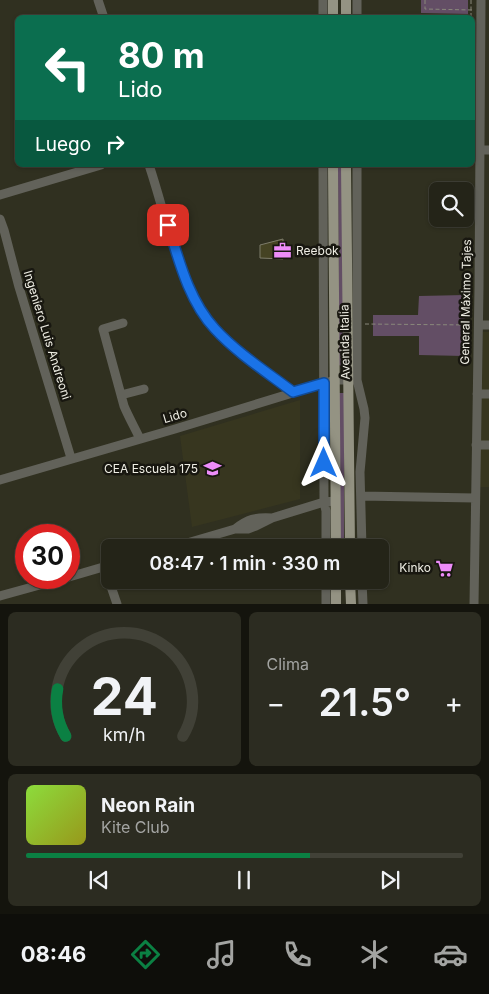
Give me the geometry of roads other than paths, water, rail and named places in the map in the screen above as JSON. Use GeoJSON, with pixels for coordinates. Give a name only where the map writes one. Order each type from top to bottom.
{"type":"FeatureCollection","features":[{"type":"Feature","properties":{"kind":"main road"},"geometry":{"type":"LineString","coordinates":[[333,0],[333,15]]}},
{"type":"Feature","properties":{"kind":"main road"},"geometry":{"type":"LineString","coordinates":[[346,0],[346,15]]}},
{"type":"Feature","properties":{"kind":"main road","name":"Avenida Italia"},"geometry":{"type":"LineString","coordinates":[[333,167],[336,539]]}},
{"type":"Feature","properties":{"kind":"main road","name":"Avenida Italia"},"geometry":{"type":"LineString","coordinates":[[346,167],[353,380],[350,539]]}},
{"type":"Feature","properties":{"kind":"main road"},"geometry":{"type":"LineString","coordinates":[[336,589],[336,604]]}},
{"type":"Feature","properties":{"kind":"main road"},"geometry":{"type":"LineString","coordinates":[[350,589],[350,604]]}},
{"type":"Feature","properties":{"kind":"street"},"geometry":{"type":"LineString","coordinates":[[98,0],[103,15]]}},
{"type":"Feature","properties":{"kind":"street"},"geometry":{"type":"LineString","coordinates":[[323,0],[323,15]]}},
{"type":"Feature","properties":{"kind":"street"},"geometry":{"type":"LineString","coordinates":[[357,15],[358,0]]}},
{"type":"Feature","properties":{"kind":"street","name":"General Máximo Tajes"},"geometry":{"type":"LineString","coordinates":[[474,604],[481,150],[480,0]]}},
{"type":"Feature","properties":{"kind":"street"},"geometry":{"type":"LineString","coordinates":[[0,195],[94,167]]}},
{"type":"Feature","properties":{"kind":"street"},"geometry":{"type":"LineString","coordinates":[[150,167],[178,260],[186,281],[201,310],[215,329],[235,348],[293,392]]}},
{"type":"Feature","properties":{"kind":"street","name":"Avenida Italia"},"geometry":{"type":"LineString","coordinates":[[323,167],[324,502],[326,511],[326,539]]}},
{"type":"Feature","properties":{"kind":"street","name":"Avenida Italia"},"geometry":{"type":"LineString","coordinates":[[356,167],[357,324],[353,380],[364,409],[365,418],[360,472],[362,539]]}},
{"type":"Feature","properties":{"kind":"street","name":"Ingeniero Luis Andreoni"},"geometry":{"type":"LineString","coordinates":[[0,219],[71,458]]}},
{"type":"Feature","properties":{"kind":"street"},"geometry":{"type":"LineString","coordinates":[[123,323],[103,329],[124,406],[140,439]]}},
{"type":"Feature","properties":{"kind":"street"},"geometry":{"type":"LineString","coordinates":[[478,325],[489,325]]}},
{"type":"Feature","properties":{"kind":"street","name":"Lido"},"geometry":{"type":"LineString","coordinates":[[0,480],[324,383],[335,380],[353,380]]}},
{"type":"Feature","properties":{"kind":"street"},"geometry":{"type":"LineString","coordinates":[[122,395],[144,389]]}},
{"type":"Feature","properties":{"kind":"street"},"geometry":{"type":"LineString","coordinates":[[477,394],[489,394]]}},
{"type":"Feature","properties":{"kind":"street"},"geometry":{"type":"LineString","coordinates":[[476,445],[489,445]]}},
{"type":"Feature","properties":{"kind":"street"},"geometry":{"type":"LineString","coordinates":[[361,496],[475,498]]}},
{"type":"Feature","properties":{"kind":"street"},"geometry":{"type":"LineString","coordinates":[[201,539],[235,529],[252,518],[272,518],[324,502],[335,501]]}},
{"type":"Feature","properties":{"kind":"street"},"geometry":{"type":"LineString","coordinates":[[80,573],[101,567]]}},
{"type":"Feature","properties":{"kind":"street"},"geometry":{"type":"LineString","coordinates":[[0,596],[25,589]]}},
{"type":"Feature","properties":{"kind":"street"},"geometry":{"type":"LineString","coordinates":[[113,589],[117,604]]}},
{"type":"Feature","properties":{"kind":"street"},"geometry":{"type":"LineString","coordinates":[[326,589],[326,604]]}},
{"type":"Feature","properties":{"kind":"street"},"geometry":{"type":"LineString","coordinates":[[362,589],[363,604]]}},
{"type":"Feature","properties":{"kind":"place","name":"Reebok"},"geometry":{"type":"Point","coordinates":[282,251]}},
{"type":"Feature","properties":{"kind":"place","name":"CEA Escuela 175"},"geometry":{"type":"Point","coordinates":[212,469]}},
{"type":"Feature","properties":{"kind":"place","name":"Kinko"},"geometry":{"type":"Point","coordinates":[445,568]}}]}
